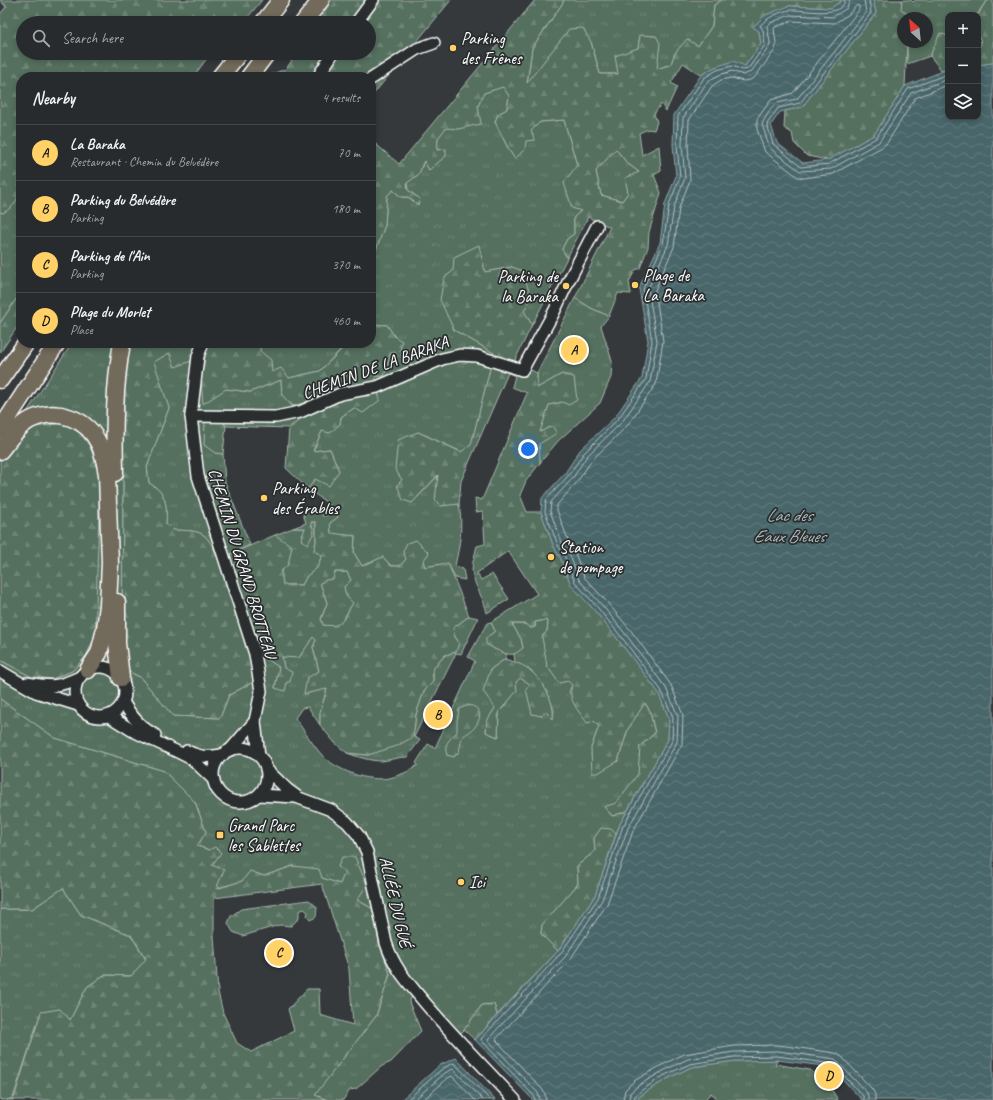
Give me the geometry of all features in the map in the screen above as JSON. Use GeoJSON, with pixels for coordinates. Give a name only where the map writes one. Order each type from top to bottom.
{"type":"FeatureCollection","features":[{"type":"Feature","properties":{"kind":"highway"},"geometry":{"type":"LineString","coordinates":[[268,16],[281,0]]}},
{"type":"Feature","properties":{"kind":"highway"},"geometry":{"type":"LineString","coordinates":[[296,16],[309,0]]}},
{"type":"Feature","properties":{"kind":"highway"},"geometry":{"type":"LineString","coordinates":[[309,16],[322,0]]}},
{"type":"Feature","properties":{"kind":"highway"},"geometry":{"type":"LineString","coordinates":[[224,72],[233,60]]}},
{"type":"Feature","properties":{"kind":"highway"},"geometry":{"type":"LineString","coordinates":[[252,72],[261,60]]}},
{"type":"Feature","properties":{"kind":"highway"},"geometry":{"type":"LineString","coordinates":[[265,72],[274,60]]}},
{"type":"Feature","properties":{"kind":"highway"},"geometry":{"type":"LineString","coordinates":[[0,380],[22,348]]}},
{"type":"Feature","properties":{"kind":"highway"},"geometry":{"type":"LineString","coordinates":[[0,430],[54,348]]}},
{"type":"Feature","properties":{"kind":"highway"},"geometry":{"type":"LineString","coordinates":[[121,348],[116,389],[114,422],[117,643],[121,678]]}},
{"type":"Feature","properties":{"kind":"highway"},"geometry":{"type":"LineString","coordinates":[[0,451],[18,429],[29,421],[42,415],[52,414],[63,415],[78,420],[94,434],[102,450],[108,486],[109,594],[105,629],[99,653],[84,673]]}},
{"type":"Feature","properties":{"kind":"street"},"geometry":{"type":"LineString","coordinates":[[361,16],[373,0]]}},
{"type":"Feature","properties":{"kind":"street"},"geometry":{"type":"LineString","coordinates":[[376,76],[417,49],[434,43]]}},
{"type":"Feature","properties":{"kind":"street"},"geometry":{"type":"LineString","coordinates":[[321,72],[329,60]]}},
{"type":"Feature","properties":{"kind":"street","name":"CHEMIN DE LA BARAKA"},"geometry":{"type":"LineString","coordinates":[[191,416],[276,417],[300,412],[340,394],[377,387],[442,359],[460,355],[477,356],[522,370],[554,312],[597,226]]}},
{"type":"Feature","properties":{"kind":"street","name":"CHEMIN DU GRAND BROTTEAU"},"geometry":{"type":"LineString","coordinates":[[201,348],[198,356],[191,416],[198,476],[255,654],[261,692],[256,721],[259,756]]}},
{"type":"Feature","properties":{"kind":"street"},"geometry":{"type":"LineString","coordinates":[[17,680],[51,687],[66,684],[84,673],[95,667],[106,668],[112,670],[121,678],[124,686],[125,693],[123,702],[117,711],[109,716],[94,717],[84,712],[78,706],[74,691],[77,682],[84,673]]}},
{"type":"Feature","properties":{"kind":"street"},"geometry":{"type":"LineString","coordinates":[[0,670],[36,692],[78,706]]}},
{"type":"Feature","properties":{"kind":"street"},"geometry":{"type":"LineString","coordinates":[[109,716],[133,731],[192,759],[214,780],[220,793],[227,799],[235,802],[249,801],[259,795],[266,783],[266,769],[264,762],[252,751],[237,748],[226,753],[209,757],[198,757],[149,732],[137,722],[123,702]]}},
{"type":"Feature","properties":{"kind":"street"},"geometry":{"type":"LineString","coordinates":[[214,780],[214,766],[256,721]]}},
{"type":"Feature","properties":{"kind":"street","name":"ALLÉE DU GUÉ"},"geometry":{"type":"LineString","coordinates":[[266,769],[288,790],[299,798],[331,810],[347,822],[360,836],[367,852],[386,943],[398,970],[440,1021],[515,1100]]}},
{"type":"Feature","properties":{"kind":"street","name":"ALLÉE DU GUÉ"},"geometry":{"type":"LineString","coordinates":[[259,795],[299,798]]}},
{"type":"Feature","properties":{"kind":"green space"},"geometry":{"type":"Polygon","coordinates":[[[0,0],[262,0],[249,16],[16,16],[16,60],[206,60],[197,72],[16,72],[16,201],[13,206],[3,213],[0,212],[0,14],[6,7],[0,0]]]}},
{"type":"Feature","properties":{"kind":"green space"},"geometry":{"type":"Polygon","coordinates":[[[331,0],[451,0],[376,91],[376,72],[278,72],[286,69],[292,60],[376,60],[376,16],[322,16],[331,0]]]}},
{"type":"Feature","properties":{"kind":"green space"},"geometry":{"type":"Polygon","coordinates":[[[535,0],[564,0],[532,48],[527,83],[569,29],[583,28],[591,42],[600,74],[618,74],[615,56],[638,48],[640,35],[656,36],[660,43],[657,69],[671,64],[675,53],[687,39],[698,46],[712,26],[714,5],[722,0],[843,0],[831,8],[789,6],[759,31],[761,44],[744,67],[715,67],[701,75],[683,63],[671,83],[677,87],[666,111],[661,104],[654,114],[657,122],[654,130],[648,129],[639,133],[642,155],[659,146],[661,171],[654,175],[661,193],[649,232],[648,247],[640,268],[635,270],[629,282],[631,294],[618,293],[609,316],[591,308],[575,298],[610,227],[588,217],[567,258],[562,249],[567,239],[574,234],[574,217],[581,211],[572,208],[564,183],[577,165],[564,120],[540,122],[531,131],[535,140],[526,141],[525,149],[515,159],[495,122],[498,114],[507,109],[509,96],[503,87],[484,93],[478,106],[481,124],[458,129],[446,128],[438,138],[437,150],[446,149],[446,156],[429,170],[424,161],[419,174],[407,183],[408,190],[420,199],[418,205],[408,197],[401,197],[393,190],[387,196],[385,225],[376,250],[376,144],[399,164],[535,0]],[[616,149],[596,171],[601,195],[622,201],[628,193],[625,178],[639,172],[627,163],[616,149]]]}},
{"type":"Feature","properties":{"kind":"green space"},"geometry":{"type":"Polygon","coordinates":[[[564,0],[722,0],[714,5],[712,26],[698,46],[675,53],[671,64],[657,69],[640,35],[638,48],[619,74],[600,74],[591,42],[527,84],[532,48],[564,0]]]}},
{"type":"Feature","properties":{"kind":"green space"},"geometry":{"type":"Polygon","coordinates":[[[873,0],[902,0],[901,9],[905,12],[897,12],[897,48],[907,48],[905,86],[874,135],[828,160],[807,156],[794,143],[792,133],[784,128],[785,111],[802,107],[876,13],[873,0]]]}},
{"type":"Feature","properties":{"kind":"green space"},"geometry":{"type":"Polygon","coordinates":[[[902,0],[911,0],[913,2],[916,0],[989,0],[984,4],[979,12],[945,12],[945,35],[940,34],[930,56],[907,64],[907,48],[933,48],[933,12],[904,12],[900,9],[902,0]]]}},
{"type":"Feature","properties":{"kind":"green space"},"geometry":{"type":"Polygon","coordinates":[[[989,0],[993,0],[993,63],[981,65],[980,12],[989,0]]]}},
{"type":"Feature","properties":{"kind":"green space"},"geometry":{"type":"Polygon","coordinates":[[[940,33],[945,35],[945,70],[942,71],[930,56],[940,33]]]}},
{"type":"Feature","properties":{"kind":"green space"},"geometry":{"type":"Polygon","coordinates":[[[504,86],[509,96],[507,109],[498,114],[495,122],[515,159],[531,131],[540,122],[564,120],[577,165],[581,211],[574,217],[574,234],[567,239],[562,249],[567,258],[532,325],[524,311],[512,267],[485,272],[454,330],[494,353],[471,446],[462,452],[418,432],[402,480],[412,503],[439,475],[441,505],[459,504],[461,520],[455,566],[463,569],[465,580],[455,578],[448,563],[425,567],[423,561],[406,559],[400,566],[391,566],[383,557],[362,566],[354,553],[355,536],[331,534],[330,523],[338,517],[330,505],[308,489],[315,479],[339,471],[330,449],[313,451],[322,431],[340,424],[341,417],[354,408],[376,376],[384,376],[395,337],[387,325],[376,324],[376,250],[385,225],[387,196],[393,190],[401,197],[408,197],[418,204],[420,199],[408,190],[406,183],[419,174],[424,161],[429,170],[437,150],[438,138],[446,127],[458,129],[478,106],[484,93],[504,86]]]}},
{"type":"Feature","properties":{"kind":"green space"},"geometry":{"type":"Polygon","coordinates":[[[616,149],[627,163],[639,172],[622,201],[601,195],[596,171],[616,149]]]}},
{"type":"Feature","properties":{"kind":"green space"},"geometry":{"type":"Polygon","coordinates":[[[16,200],[16,299],[0,323],[0,212],[3,213],[16,200]]]}},
{"type":"Feature","properties":{"kind":"green space"},"geometry":{"type":"Polygon","coordinates":[[[479,245],[485,272],[512,267],[523,271],[531,298],[524,311],[532,325],[514,362],[537,373],[537,388],[562,374],[574,377],[577,400],[569,405],[562,402],[549,405],[540,432],[552,426],[557,433],[539,444],[540,463],[526,481],[520,495],[527,512],[541,512],[554,547],[561,559],[571,584],[620,642],[658,692],[669,718],[668,740],[627,811],[612,816],[604,807],[616,803],[638,774],[640,746],[655,733],[650,711],[645,703],[628,729],[618,761],[598,773],[592,773],[591,748],[599,726],[594,721],[587,723],[577,710],[572,700],[572,685],[568,681],[559,683],[547,666],[542,637],[547,631],[548,623],[546,620],[535,622],[535,627],[531,628],[525,624],[512,624],[521,639],[523,648],[514,654],[503,653],[486,644],[486,638],[495,631],[491,622],[537,594],[508,551],[477,573],[481,580],[492,574],[509,599],[487,613],[472,571],[477,546],[485,544],[483,511],[476,512],[475,498],[482,500],[527,393],[512,387],[515,376],[508,373],[461,481],[459,504],[441,506],[435,500],[438,475],[412,503],[403,500],[397,485],[402,480],[395,469],[398,440],[418,432],[461,452],[471,445],[494,353],[454,330],[440,300],[444,278],[453,271],[454,257],[479,245]]]}},
{"type":"Feature","properties":{"kind":"green space"},"geometry":{"type":"Polygon","coordinates":[[[575,298],[591,308],[609,316],[601,326],[612,361],[611,377],[600,403],[558,441],[540,463],[539,433],[549,405],[562,402],[562,374],[537,388],[537,373],[575,298]]]}},
{"type":"Feature","properties":{"kind":"green space"},"geometry":{"type":"Polygon","coordinates":[[[16,299],[16,329],[0,353],[0,323],[16,299]]]}},
{"type":"Feature","properties":{"kind":"green space"},"geometry":{"type":"Polygon","coordinates":[[[376,324],[387,325],[395,337],[402,341],[400,351],[391,353],[384,376],[376,376],[375,383],[380,400],[363,413],[354,408],[341,417],[340,424],[330,433],[322,431],[313,451],[330,449],[339,471],[329,486],[315,479],[308,489],[286,468],[289,428],[314,409],[315,400],[292,406],[282,395],[281,380],[250,392],[226,389],[203,404],[201,380],[205,356],[175,367],[169,353],[154,362],[169,408],[147,467],[149,483],[163,495],[165,500],[166,524],[172,530],[190,531],[202,534],[210,542],[219,559],[275,535],[292,546],[288,565],[281,571],[283,585],[302,585],[307,576],[317,568],[322,555],[314,551],[316,542],[316,522],[311,522],[314,532],[308,544],[301,540],[305,528],[293,528],[306,523],[303,514],[330,505],[338,517],[330,523],[331,533],[355,536],[354,553],[362,566],[383,557],[391,566],[400,566],[406,559],[403,551],[407,543],[416,540],[429,553],[423,561],[425,567],[448,563],[469,616],[453,628],[454,635],[459,643],[456,652],[445,655],[433,669],[433,682],[424,691],[416,714],[413,737],[397,746],[368,755],[347,753],[335,743],[320,725],[320,713],[327,689],[304,694],[307,678],[319,671],[313,647],[316,640],[313,637],[299,658],[282,657],[284,668],[292,672],[290,682],[287,682],[285,691],[275,688],[279,667],[262,656],[252,667],[253,682],[229,695],[220,718],[173,716],[140,677],[128,671],[122,632],[124,376],[130,348],[260,348],[260,351],[271,360],[272,372],[281,368],[289,378],[320,371],[342,349],[376,348],[376,324]],[[335,572],[333,579],[320,583],[327,603],[321,619],[323,625],[330,626],[339,624],[345,618],[353,603],[346,596],[344,587],[351,580],[347,572],[335,572]]]}},
{"type":"Feature","properties":{"kind":"green space"},"geometry":{"type":"Polygon","coordinates":[[[69,348],[130,348],[124,377],[122,632],[128,671],[140,677],[173,716],[220,718],[229,695],[253,682],[252,667],[262,656],[279,667],[275,688],[284,668],[282,657],[299,657],[313,637],[316,640],[313,647],[319,671],[304,694],[327,688],[320,713],[320,725],[308,707],[302,708],[295,718],[319,752],[327,760],[352,774],[371,778],[390,778],[404,773],[418,765],[416,763],[428,744],[435,748],[475,661],[468,657],[487,623],[491,622],[495,631],[486,638],[494,649],[507,653],[505,659],[491,669],[495,708],[487,721],[486,732],[498,737],[499,712],[507,704],[515,682],[520,677],[530,684],[546,712],[553,718],[554,710],[547,692],[531,670],[515,663],[514,654],[523,648],[521,639],[512,624],[525,624],[531,628],[535,627],[535,622],[546,620],[548,623],[547,666],[559,682],[568,681],[572,685],[569,692],[599,726],[591,748],[618,761],[628,729],[644,702],[650,711],[655,733],[640,746],[639,774],[616,803],[612,816],[627,811],[616,834],[611,829],[594,838],[595,851],[577,866],[578,884],[542,925],[541,934],[558,951],[497,1015],[494,1004],[482,1005],[464,1030],[453,1041],[412,997],[409,1002],[421,1031],[391,1062],[382,1066],[356,1089],[350,1090],[343,1100],[328,1100],[314,1095],[376,1016],[390,974],[379,942],[373,909],[357,900],[346,871],[340,884],[293,866],[264,876],[250,872],[242,881],[215,889],[209,850],[197,846],[206,832],[195,802],[164,771],[55,738],[0,699],[0,660],[32,677],[52,679],[72,671],[86,656],[0,453],[69,348]]]}},
{"type":"Feature","properties":{"kind":"green space"},"geometry":{"type":"Polygon","coordinates":[[[260,348],[342,348],[320,371],[289,378],[272,372],[260,351],[260,348]]]}},
{"type":"Feature","properties":{"kind":"green space"},"geometry":{"type":"Polygon","coordinates":[[[169,353],[206,356],[201,380],[226,389],[250,392],[281,380],[282,395],[315,399],[314,409],[289,428],[226,426],[222,419],[215,453],[223,454],[225,482],[250,545],[219,559],[210,542],[202,534],[190,531],[172,530],[166,524],[166,505],[163,495],[149,483],[147,467],[169,408],[153,362],[169,353]]]}},
{"type":"Feature","properties":{"kind":"green space"},"geometry":{"type":"Polygon","coordinates":[[[222,419],[226,426],[223,454],[215,453],[204,445],[205,421],[222,419]]]}},
{"type":"Feature","properties":{"kind":"green space"},"geometry":{"type":"Polygon","coordinates":[[[63,423],[80,433],[90,446],[100,479],[95,637],[86,656],[72,671],[52,679],[32,677],[0,660],[0,454],[35,427],[63,423]]]}},
{"type":"Feature","properties":{"kind":"green space"},"geometry":{"type":"Polygon","coordinates":[[[311,522],[316,522],[316,542],[314,551],[322,555],[317,568],[307,576],[302,585],[283,585],[275,535],[293,528],[305,528],[311,522]]]}},
{"type":"Feature","properties":{"kind":"green space"},"geometry":{"type":"Polygon","coordinates":[[[335,572],[347,572],[351,580],[353,603],[341,623],[335,627],[323,625],[321,619],[327,603],[320,583],[335,572]]]}},
{"type":"Feature","properties":{"kind":"green space"},"geometry":{"type":"Polygon","coordinates":[[[469,616],[478,618],[461,654],[456,653],[414,737],[420,740],[407,757],[378,761],[347,753],[368,755],[413,737],[416,714],[424,691],[433,682],[433,669],[445,655],[459,643],[454,635],[453,628],[469,616]]]}},
{"type":"Feature","properties":{"kind":"green space"},"geometry":{"type":"Polygon","coordinates":[[[505,659],[526,667],[540,681],[548,693],[552,706],[553,719],[546,712],[541,716],[532,714],[526,689],[530,684],[520,678],[516,682],[517,691],[499,712],[498,737],[486,732],[487,721],[495,708],[483,691],[491,669],[505,659]]]}},
{"type":"Feature","properties":{"kind":"green space"},"geometry":{"type":"Polygon","coordinates":[[[0,699],[55,738],[164,771],[195,802],[206,832],[197,846],[209,850],[215,847],[221,853],[212,865],[224,870],[216,889],[242,881],[250,871],[264,876],[293,866],[319,869],[322,878],[340,884],[345,871],[338,867],[342,857],[355,857],[367,885],[357,900],[373,909],[379,942],[390,974],[376,1016],[315,1095],[328,1100],[7,1100],[14,1098],[41,1012],[60,1009],[70,1020],[87,987],[104,975],[131,976],[146,959],[131,935],[81,915],[63,888],[32,909],[0,909],[0,699]],[[322,884],[214,898],[214,936],[218,992],[223,1013],[237,1043],[251,1052],[294,1031],[288,1009],[307,989],[319,989],[320,1015],[353,1025],[349,969],[322,884]]]}},
{"type":"Feature","properties":{"kind":"green space"},"geometry":{"type":"Polygon","coordinates":[[[468,705],[478,710],[480,716],[478,723],[472,730],[462,737],[459,752],[454,757],[447,755],[446,745],[457,732],[459,709],[468,705]]]}},
{"type":"Feature","properties":{"kind":"green space"},"geometry":{"type":"Polygon","coordinates":[[[601,828],[611,829],[616,834],[595,896],[558,951],[541,934],[542,925],[578,884],[577,866],[595,851],[594,838],[601,828]]]}},
{"type":"Feature","properties":{"kind":"green space"},"geometry":{"type":"Polygon","coordinates":[[[63,888],[81,915],[131,935],[146,960],[131,976],[104,975],[87,987],[70,1020],[41,1012],[13,1098],[0,1100],[0,909],[32,909],[63,888]]]}},
{"type":"Feature","properties":{"kind":"green space"},"geometry":{"type":"Polygon","coordinates":[[[309,900],[317,907],[316,917],[310,920],[307,916],[308,912],[304,909],[299,911],[299,918],[291,926],[279,925],[243,936],[233,932],[228,923],[231,916],[241,909],[309,900]]]}},
{"type":"Feature","properties":{"kind":"green space"},"geometry":{"type":"Polygon","coordinates":[[[494,1004],[497,1015],[475,1040],[464,1030],[482,1005],[494,1004]]]}},
{"type":"Feature","properties":{"kind":"green space"},"geometry":{"type":"Polygon","coordinates":[[[778,1060],[775,1064],[810,1070],[827,1082],[838,1100],[719,1100],[711,1093],[704,1100],[636,1100],[644,1093],[667,1079],[691,1067],[735,1061],[778,1060]]]}},
{"type":"Feature","properties":{"kind":"water","name":"Lac des Eaux Bleues"},"geometry":{"type":"Polygon","coordinates":[[[843,0],[873,0],[876,13],[802,107],[780,112],[771,125],[777,143],[803,163],[828,160],[874,135],[905,86],[945,70],[945,120],[981,120],[981,65],[993,63],[993,1100],[862,1100],[831,1067],[778,1060],[735,1061],[691,1067],[667,1079],[644,1093],[636,1100],[533,1100],[475,1040],[558,951],[595,896],[620,824],[668,740],[669,718],[658,692],[595,611],[571,585],[561,559],[554,547],[541,512],[542,498],[565,473],[580,450],[615,417],[642,378],[648,341],[639,288],[660,243],[665,204],[676,176],[673,145],[674,115],[701,75],[715,67],[733,61],[745,66],[761,44],[759,31],[753,27],[765,15],[789,6],[831,8],[843,0]]]}},
{"type":"Feature","properties":{"kind":"water"},"geometry":{"type":"Polygon","coordinates":[[[456,1058],[495,1100],[401,1100],[440,1065],[456,1058]]]}},
{"type":"Feature","properties":{"kind":"place","name":"Parking des Frênes"},"geometry":{"type":"Point","coordinates":[453,48]}},
{"type":"Feature","properties":{"kind":"place","name":"Plage de La Baraka"},"geometry":{"type":"Point","coordinates":[635,285]}},
{"type":"Feature","properties":{"kind":"place","name":"Parking de la Baraka"},"geometry":{"type":"Point","coordinates":[566,286]}},
{"type":"Feature","properties":{"kind":"place","name":"La Baraka"},"geometry":{"type":"Point","coordinates":[574,350]}},
{"type":"Feature","properties":{"kind":"place","name":"Parking des Érables"},"geometry":{"type":"Point","coordinates":[264,498]}},
{"type":"Feature","properties":{"kind":"place","name":"Station de pompage"},"geometry":{"type":"Point","coordinates":[551,557]}},
{"type":"Feature","properties":{"kind":"place","name":"Parking du Belvédère"},"geometry":{"type":"Point","coordinates":[438,715]}},
{"type":"Feature","properties":{"kind":"place","name":"Grand Parc les Sablettes"},"geometry":{"type":"Point","coordinates":[220,835]}},
{"type":"Feature","properties":{"kind":"place","name":"Ici"},"geometry":{"type":"Point","coordinates":[461,882]}},
{"type":"Feature","properties":{"kind":"place","name":"Parking de l'Ain"},"geometry":{"type":"Point","coordinates":[279,953]}},
{"type":"Feature","properties":{"kind":"place","name":"Plage du Morlet"},"geometry":{"type":"Point","coordinates":[829,1076]}}]}
